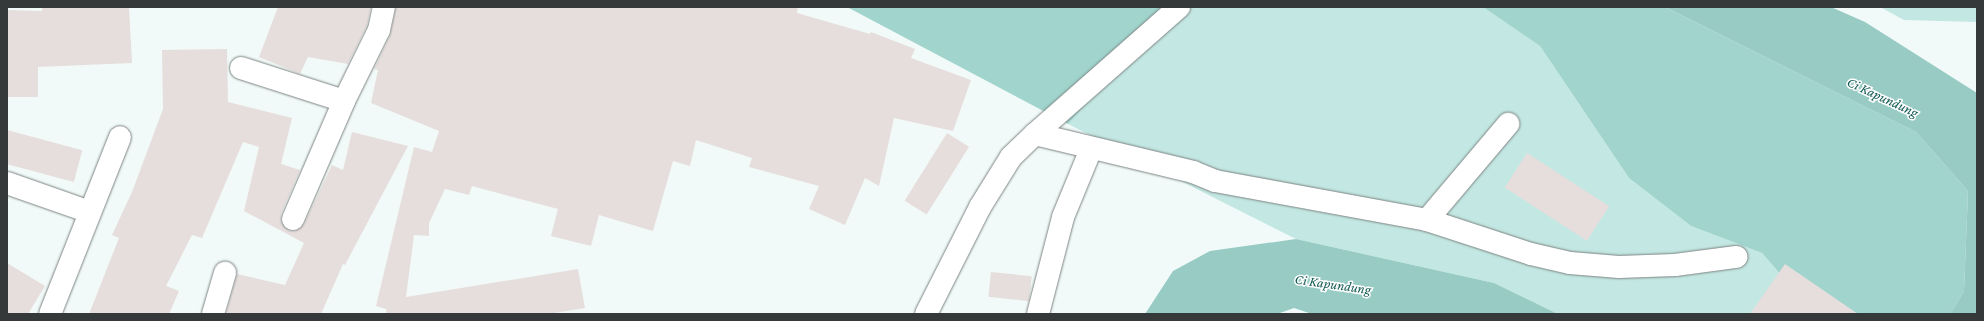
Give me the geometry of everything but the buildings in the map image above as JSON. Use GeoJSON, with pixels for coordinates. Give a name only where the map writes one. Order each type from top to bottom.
{"type":"FeatureCollection","features":[{"type":"Feature","properties":{"kind":"street"},"geometry":{"type":"LineString","coordinates":[[293,219],[344,101],[378,30],[384,7]]}},
{"type":"Feature","properties":{"kind":"street"},"geometry":{"type":"LineString","coordinates":[[926,314],[980,207],[1011,158],[1035,134],[1179,7]]}},
{"type":"Feature","properties":{"kind":"street"},"geometry":{"type":"LineString","coordinates":[[241,68],[344,101]]}},
{"type":"Feature","properties":{"kind":"street"},"geometry":{"type":"LineString","coordinates":[[1427,220],[1508,124]]}},
{"type":"Feature","properties":{"kind":"street"},"geometry":{"type":"LineString","coordinates":[[1035,134],[1091,149],[1193,172],[1215,181],[1427,220],[1531,254],[1570,262],[1619,267],[1675,264],[1736,258]]}},
{"type":"Feature","properties":{"kind":"street"},"geometry":{"type":"LineString","coordinates":[[50,314],[120,137]]}},
{"type":"Feature","properties":{"kind":"street"},"geometry":{"type":"LineString","coordinates":[[1038,314],[1063,217],[1091,149]]}},
{"type":"Feature","properties":{"kind":"street"},"geometry":{"type":"LineString","coordinates":[[7,183],[90,212]]}},
{"type":"Feature","properties":{"kind":"street"},"geometry":{"type":"LineString","coordinates":[[213,314],[225,273]]}},
{"type":"Feature","properties":{"kind":"shaded area"},"geometry":{"type":"Polygon","coordinates":[[[847,7],[1173,7],[1068,124],[847,7]]]}},
{"type":"Feature","properties":{"kind":"shaded area"},"geometry":{"type":"Polygon","coordinates":[[[1173,7],[1483,7],[1540,46],[1629,178],[1691,226],[1762,253],[1815,314],[1558,314],[1494,283],[1296,239],[1068,124],[1173,7]]]}},
{"type":"Feature","properties":{"kind":"shaded area"},"geometry":{"type":"Polygon","coordinates":[[[1483,7],[1665,7],[1916,132],[1968,191],[1964,291],[1950,314],[1815,314],[1762,253],[1691,226],[1629,178],[1540,46],[1483,7]]]}},
{"type":"Feature","properties":{"kind":"shaded area"},"geometry":{"type":"Polygon","coordinates":[[[1880,7],[1977,7],[1977,22],[1904,20],[1880,7]]]}},
{"type":"Feature","properties":{"kind":"water","name":"Ci Kapundung"},"geometry":{"type":"Polygon","coordinates":[[[1665,7],[1831,7],[1865,22],[1977,93],[1977,314],[1950,314],[1964,291],[1968,191],[1916,132],[1665,7]]]}},
{"type":"Feature","properties":{"kind":"water","name":"Ci Kapundung"},"geometry":{"type":"Polygon","coordinates":[[[1296,239],[1494,283],[1558,314],[1312,314],[1294,308],[1277,314],[1145,314],[1173,271],[1210,251],[1296,239]]]}}]}
